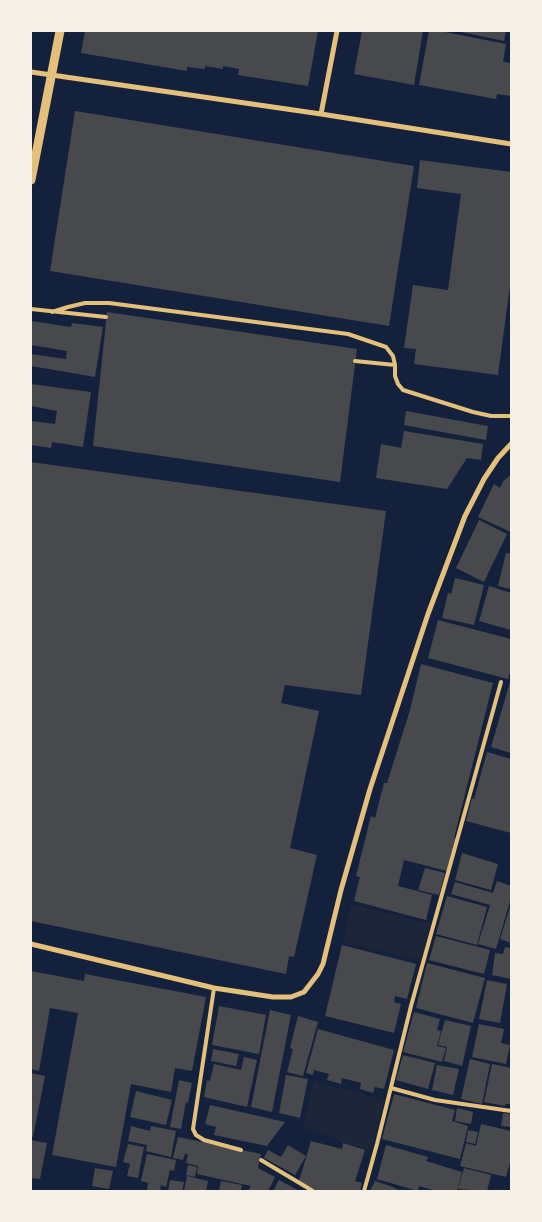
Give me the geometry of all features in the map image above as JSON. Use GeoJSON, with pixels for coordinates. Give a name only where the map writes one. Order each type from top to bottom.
{"type":"FeatureCollection","features":[{"type":"Feature","properties":{"kind":"street"},"geometry":{"type":"LineString","coordinates":[[31,180],[60,31]]}},
{"type":"Feature","properties":{"kind":"street"},"geometry":{"type":"LineString","coordinates":[[321,114],[337,31]]}},
{"type":"Feature","properties":{"kind":"street"},"geometry":{"type":"LineString","coordinates":[[31,72],[511,144]]}},
{"type":"Feature","properties":{"kind":"street"},"geometry":{"type":"LineString","coordinates":[[31,944],[214,988],[273,998],[291,997],[304,992],[323,964],[341,890],[370,788],[428,614],[469,508],[487,474],[511,444]]}},
{"type":"Feature","properties":{"kind":"lane"},"geometry":{"type":"LineString","coordinates":[[52,312],[85,303],[109,303],[348,334],[386,347],[393,356],[395,376],[398,384],[404,390],[473,412],[491,416],[511,416]]}},
{"type":"Feature","properties":{"kind":"lane"},"geometry":{"type":"LineString","coordinates":[[31,309],[106,317]]}},
{"type":"Feature","properties":{"kind":"lane"},"geometry":{"type":"LineString","coordinates":[[355,361],[395,365]]}},
{"type":"Feature","properties":{"kind":"lane"},"geometry":{"type":"LineString","coordinates":[[364,1191],[392,1088],[411,1006],[501,682]]}},
{"type":"Feature","properties":{"kind":"lane"},"geometry":{"type":"LineString","coordinates":[[214,988],[193,1129],[196,1135],[204,1140],[241,1150]]}},
{"type":"Feature","properties":{"kind":"lane"},"geometry":{"type":"LineString","coordinates":[[392,1088],[436,1100],[511,1111]]}},
{"type":"Feature","properties":{"kind":"lane"},"geometry":{"type":"LineString","coordinates":[[261,1160],[313,1191]]}},
{"type":"Feature","properties":{"kind":"shaded area"},"geometry":{"type":"Polygon","coordinates":[[[351,904],[430,924],[420,961],[343,942],[351,904]]]}},
{"type":"Feature","properties":{"kind":"shaded area"},"geometry":{"type":"Polygon","coordinates":[[[314,1081],[384,1100],[371,1150],[341,1142],[317,1131],[303,1128],[314,1081]]]}},
{"type":"Feature","properties":{"kind":"building"},"geometry":{"type":"Polygon","coordinates":[[[85,31],[318,31],[308,86],[238,75],[239,69],[223,66],[223,69],[205,66],[205,69],[187,67],[187,71],[81,53],[85,31]]]}},
{"type":"Feature","properties":{"kind":"building"},"geometry":{"type":"Polygon","coordinates":[[[362,31],[423,31],[414,85],[354,74],[362,31]]]}},
{"type":"Feature","properties":{"kind":"building"},"geometry":{"type":"Polygon","coordinates":[[[429,31],[440,31],[506,44],[503,62],[511,63],[511,96],[497,94],[496,99],[419,85],[429,31]]]}},
{"type":"Feature","properties":{"kind":"building"},"geometry":{"type":"Polygon","coordinates":[[[457,31],[506,31],[504,41],[457,31]]]}},
{"type":"Feature","properties":{"kind":"building"},"geometry":{"type":"Polygon","coordinates":[[[75,111],[414,166],[389,326],[50,271],[75,111]]]}},
{"type":"Feature","properties":{"kind":"building"},"geometry":{"type":"Polygon","coordinates":[[[420,160],[511,172],[511,278],[498,375],[414,364],[416,349],[404,348],[413,285],[448,290],[461,194],[417,188],[420,160]]]}},
{"type":"Feature","properties":{"kind":"building"},"geometry":{"type":"Polygon","coordinates":[[[107,312],[357,349],[340,482],[93,446],[107,312]]]}},
{"type":"Feature","properties":{"kind":"building"},"geometry":{"type":"Polygon","coordinates":[[[31,321],[71,327],[72,323],[103,327],[95,377],[31,366],[31,354],[66,359],[67,351],[31,345],[31,321]]]}},
{"type":"Feature","properties":{"kind":"building"},"geometry":{"type":"Polygon","coordinates":[[[31,384],[91,392],[83,447],[52,442],[51,448],[31,445],[31,421],[55,424],[57,411],[31,406],[31,384]]]}},
{"type":"Feature","properties":{"kind":"building"},"geometry":{"type":"Polygon","coordinates":[[[406,411],[488,426],[486,440],[404,425],[406,411]]]}},
{"type":"Feature","properties":{"kind":"building"},"geometry":{"type":"Polygon","coordinates":[[[404,431],[483,444],[481,460],[467,458],[447,489],[376,478],[381,444],[401,448],[404,431]]]}},
{"type":"Feature","properties":{"kind":"building"},"geometry":{"type":"Polygon","coordinates":[[[31,462],[386,511],[361,695],[285,685],[281,703],[319,711],[290,848],[317,855],[294,957],[289,956],[286,974],[31,921],[31,462]]]}},
{"type":"Feature","properties":{"kind":"building"},"geometry":{"type":"Polygon","coordinates":[[[511,475],[511,532],[478,517],[494,484],[500,488],[504,480],[511,475]]]}},
{"type":"Feature","properties":{"kind":"building"},"geometry":{"type":"Polygon","coordinates":[[[479,520],[507,534],[484,582],[456,568],[479,520]]]}},
{"type":"Feature","properties":{"kind":"building"},"geometry":{"type":"Polygon","coordinates":[[[506,553],[511,554],[511,589],[498,586],[506,553]]]}},
{"type":"Feature","properties":{"kind":"building"},"geometry":{"type":"Polygon","coordinates":[[[455,578],[484,585],[474,625],[442,618],[448,593],[451,594],[455,578]]]}},
{"type":"Feature","properties":{"kind":"building"},"geometry":{"type":"Polygon","coordinates":[[[489,586],[511,593],[511,630],[479,621],[489,586]]]}},
{"type":"Feature","properties":{"kind":"building"},"geometry":{"type":"Polygon","coordinates":[[[438,620],[511,639],[511,668],[508,679],[428,658],[438,620]]]}},
{"type":"Feature","properties":{"kind":"building"},"geometry":{"type":"Polygon","coordinates":[[[421,664],[493,683],[447,871],[404,860],[398,886],[432,895],[426,920],[354,901],[360,877],[356,876],[371,816],[375,818],[384,783],[387,783],[410,710],[421,664]]]}},
{"type":"Feature","properties":{"kind":"building"},"geometry":{"type":"Polygon","coordinates":[[[511,682],[511,753],[491,747],[511,682]]]}},
{"type":"Feature","properties":{"kind":"building"},"geometry":{"type":"Polygon","coordinates":[[[487,752],[511,759],[511,833],[466,821],[487,752]]]}},
{"type":"Feature","properties":{"kind":"building"},"geometry":{"type":"Polygon","coordinates":[[[462,853],[498,864],[491,890],[455,880],[462,853]]]}},
{"type":"Feature","properties":{"kind":"building"},"geometry":{"type":"Polygon","coordinates":[[[425,868],[445,873],[439,895],[418,890],[425,868]]]}},
{"type":"Feature","properties":{"kind":"building"},"geometry":{"type":"Polygon","coordinates":[[[497,881],[511,886],[511,898],[496,949],[478,944],[490,905],[451,894],[455,882],[493,893],[497,881]]]}},
{"type":"Feature","properties":{"kind":"building"},"geometry":{"type":"Polygon","coordinates":[[[447,896],[487,907],[477,945],[436,934],[447,896]]]}},
{"type":"Feature","properties":{"kind":"building"},"geometry":{"type":"Polygon","coordinates":[[[511,904],[511,943],[500,939],[511,904]]]}},
{"type":"Feature","properties":{"kind":"building"},"geometry":{"type":"Polygon","coordinates":[[[436,936],[490,950],[484,974],[429,960],[436,936]]]}},
{"type":"Feature","properties":{"kind":"building"},"geometry":{"type":"Polygon","coordinates":[[[342,945],[416,964],[407,999],[395,996],[394,1002],[401,1004],[394,1033],[325,1016],[342,945]]]}},
{"type":"Feature","properties":{"kind":"building"},"geometry":{"type":"Polygon","coordinates":[[[505,947],[511,948],[511,979],[492,975],[495,953],[503,954],[505,947]]]}},
{"type":"Feature","properties":{"kind":"building"},"geometry":{"type":"Polygon","coordinates":[[[427,963],[485,978],[473,1023],[416,1008],[427,963]]]}},
{"type":"Feature","properties":{"kind":"building"},"geometry":{"type":"Polygon","coordinates":[[[31,971],[84,981],[85,974],[206,997],[192,1071],[175,1068],[171,1092],[131,1084],[116,1167],[52,1155],[78,1013],[50,1008],[39,1071],[31,1069],[31,971]]]}},
{"type":"Feature","properties":{"kind":"building"},"geometry":{"type":"Polygon","coordinates":[[[487,980],[507,984],[500,1023],[479,1019],[487,980]]]}},
{"type":"Feature","properties":{"kind":"building"},"geometry":{"type":"Polygon","coordinates":[[[219,1006],[266,1015],[259,1054],[212,1045],[219,1006]]]}},
{"type":"Feature","properties":{"kind":"building"},"geometry":{"type":"Polygon","coordinates":[[[270,1010],[291,1015],[272,1112],[251,1107],[270,1010]]]}},
{"type":"Feature","properties":{"kind":"building"},"geometry":{"type":"Polygon","coordinates":[[[414,1012],[440,1019],[437,1030],[441,1031],[437,1046],[446,1048],[442,1062],[403,1052],[414,1012]]]}},
{"type":"Feature","properties":{"kind":"building"},"geometry":{"type":"Polygon","coordinates":[[[298,1016],[318,1022],[303,1076],[287,1072],[293,1049],[290,1048],[298,1016]]]}},
{"type":"Feature","properties":{"kind":"building"},"geometry":{"type":"Polygon","coordinates":[[[445,1020],[471,1026],[462,1066],[444,1061],[447,1047],[438,1045],[445,1020]]]}},
{"type":"Feature","properties":{"kind":"building"},"geometry":{"type":"Polygon","coordinates":[[[479,1024],[504,1029],[501,1043],[510,1045],[506,1064],[472,1057],[479,1024]]]}},
{"type":"Feature","properties":{"kind":"building"},"geometry":{"type":"Polygon","coordinates":[[[318,1029],[394,1050],[384,1089],[375,1087],[373,1093],[360,1089],[361,1083],[342,1078],[341,1084],[327,1080],[329,1074],[314,1070],[313,1075],[306,1073],[318,1029]]]}},
{"type":"Feature","properties":{"kind":"building"},"geometry":{"type":"Polygon","coordinates":[[[213,1049],[239,1054],[236,1066],[211,1061],[213,1049]]]}},
{"type":"Feature","properties":{"kind":"building"},"geometry":{"type":"Polygon","coordinates":[[[403,1055],[435,1063],[428,1089],[396,1080],[403,1055]]]}},
{"type":"Feature","properties":{"kind":"building"},"geometry":{"type":"Polygon","coordinates":[[[244,1057],[257,1060],[247,1107],[204,1097],[207,1080],[210,1081],[214,1064],[241,1070],[244,1057]]]}},
{"type":"Feature","properties":{"kind":"building"},"geometry":{"type":"Polygon","coordinates":[[[470,1059],[490,1064],[482,1104],[461,1099],[470,1059]]]}},
{"type":"Feature","properties":{"kind":"building"},"geometry":{"type":"Polygon","coordinates":[[[492,1064],[511,1068],[511,1104],[505,1104],[505,1106],[484,1102],[492,1064]]]}},
{"type":"Feature","properties":{"kind":"building"},"geometry":{"type":"Polygon","coordinates":[[[437,1065],[459,1069],[453,1095],[432,1090],[437,1065]]]}},
{"type":"Feature","properties":{"kind":"building"},"geometry":{"type":"Polygon","coordinates":[[[31,1073],[45,1076],[33,1137],[31,1136],[31,1073]]]}},
{"type":"Feature","properties":{"kind":"building"},"geometry":{"type":"Polygon","coordinates":[[[286,1075],[308,1079],[300,1118],[279,1113],[286,1075]]]}},
{"type":"Feature","properties":{"kind":"building"},"geometry":{"type":"Polygon","coordinates":[[[179,1080],[192,1083],[181,1129],[170,1127],[179,1080]]]}},
{"type":"Feature","properties":{"kind":"building"},"geometry":{"type":"Polygon","coordinates":[[[136,1091],[172,1100],[166,1125],[130,1117],[136,1091]]]}},
{"type":"Feature","properties":{"kind":"building"},"geometry":{"type":"Polygon","coordinates":[[[394,1094],[455,1110],[452,1121],[468,1126],[460,1159],[382,1139],[394,1094]]]}},
{"type":"Feature","properties":{"kind":"building"},"geometry":{"type":"Polygon","coordinates":[[[210,1105],[285,1122],[267,1146],[214,1135],[216,1127],[205,1124],[210,1105]]]}},
{"type":"Feature","properties":{"kind":"building"},"geometry":{"type":"Polygon","coordinates":[[[457,1108],[473,1112],[471,1124],[455,1121],[457,1108]]]}},
{"type":"Feature","properties":{"kind":"building"},"geometry":{"type":"Polygon","coordinates":[[[503,1113],[511,1114],[511,1127],[501,1126],[503,1113]]]}},
{"type":"Feature","properties":{"kind":"building"},"geometry":{"type":"Polygon","coordinates":[[[481,1124],[511,1131],[511,1159],[506,1177],[460,1166],[466,1143],[476,1146],[481,1124]]]}},
{"type":"Feature","properties":{"kind":"building"},"geometry":{"type":"Polygon","coordinates":[[[131,1126],[150,1131],[151,1126],[176,1131],[171,1157],[146,1151],[147,1145],[128,1141],[131,1126]]]}},
{"type":"Feature","properties":{"kind":"building"},"geometry":{"type":"Polygon","coordinates":[[[468,1130],[478,1132],[475,1144],[466,1142],[468,1130]]]}},
{"type":"Feature","properties":{"kind":"building"},"geometry":{"type":"Polygon","coordinates":[[[178,1137],[261,1154],[258,1168],[275,1177],[268,1191],[248,1191],[251,1186],[197,1174],[198,1166],[186,1163],[188,1154],[185,1154],[183,1160],[173,1158],[178,1137]]]}},
{"type":"Feature","properties":{"kind":"building"},"geometry":{"type":"Polygon","coordinates":[[[31,1140],[47,1143],[40,1179],[31,1178],[31,1140]]]}},
{"type":"Feature","properties":{"kind":"building"},"geometry":{"type":"Polygon","coordinates":[[[311,1141],[342,1149],[343,1143],[365,1150],[355,1181],[362,1183],[360,1191],[318,1191],[299,1181],[311,1141]]]}},
{"type":"Feature","properties":{"kind":"building"},"geometry":{"type":"Polygon","coordinates":[[[128,1144],[144,1147],[138,1178],[127,1176],[130,1164],[123,1162],[128,1144]]]}},
{"type":"Feature","properties":{"kind":"building"},"geometry":{"type":"Polygon","coordinates":[[[288,1145],[306,1156],[295,1175],[264,1158],[268,1150],[281,1157],[288,1145]]]}},
{"type":"Feature","properties":{"kind":"building"},"geometry":{"type":"Polygon","coordinates":[[[386,1145],[428,1157],[426,1161],[462,1172],[457,1191],[436,1191],[419,1186],[418,1191],[377,1179],[386,1145]]]}},
{"type":"Feature","properties":{"kind":"building"},"geometry":{"type":"Polygon","coordinates":[[[147,1154],[176,1160],[174,1171],[170,1170],[166,1187],[161,1185],[160,1191],[147,1191],[148,1183],[141,1181],[147,1154]]]}},
{"type":"Feature","properties":{"kind":"building"},"geometry":{"type":"Polygon","coordinates":[[[188,1165],[197,1167],[195,1177],[186,1175],[188,1165]]]}},
{"type":"Feature","properties":{"kind":"building"},"geometry":{"type":"Polygon","coordinates":[[[95,1168],[113,1171],[109,1189],[92,1186],[95,1168]]]}},
{"type":"Feature","properties":{"kind":"building"},"geometry":{"type":"Polygon","coordinates":[[[464,1168],[491,1175],[487,1191],[458,1189],[464,1168]]]}},
{"type":"Feature","properties":{"kind":"building"},"geometry":{"type":"Polygon","coordinates":[[[187,1176],[208,1181],[206,1191],[184,1191],[187,1176]]]}},
{"type":"Feature","properties":{"kind":"building"},"geometry":{"type":"Polygon","coordinates":[[[170,1180],[184,1182],[182,1191],[168,1191],[170,1180]]]}},
{"type":"Feature","properties":{"kind":"building"},"geometry":{"type":"Polygon","coordinates":[[[279,1180],[294,1188],[299,1191],[273,1191],[279,1180]]]}},
{"type":"Feature","properties":{"kind":"building"},"geometry":{"type":"Polygon","coordinates":[[[221,1181],[242,1185],[241,1191],[219,1191],[221,1181]]]}},
{"type":"Feature","properties":{"kind":"building"},"geometry":{"type":"Polygon","coordinates":[[[375,1181],[393,1187],[400,1191],[370,1191],[375,1181]]]}}]}
